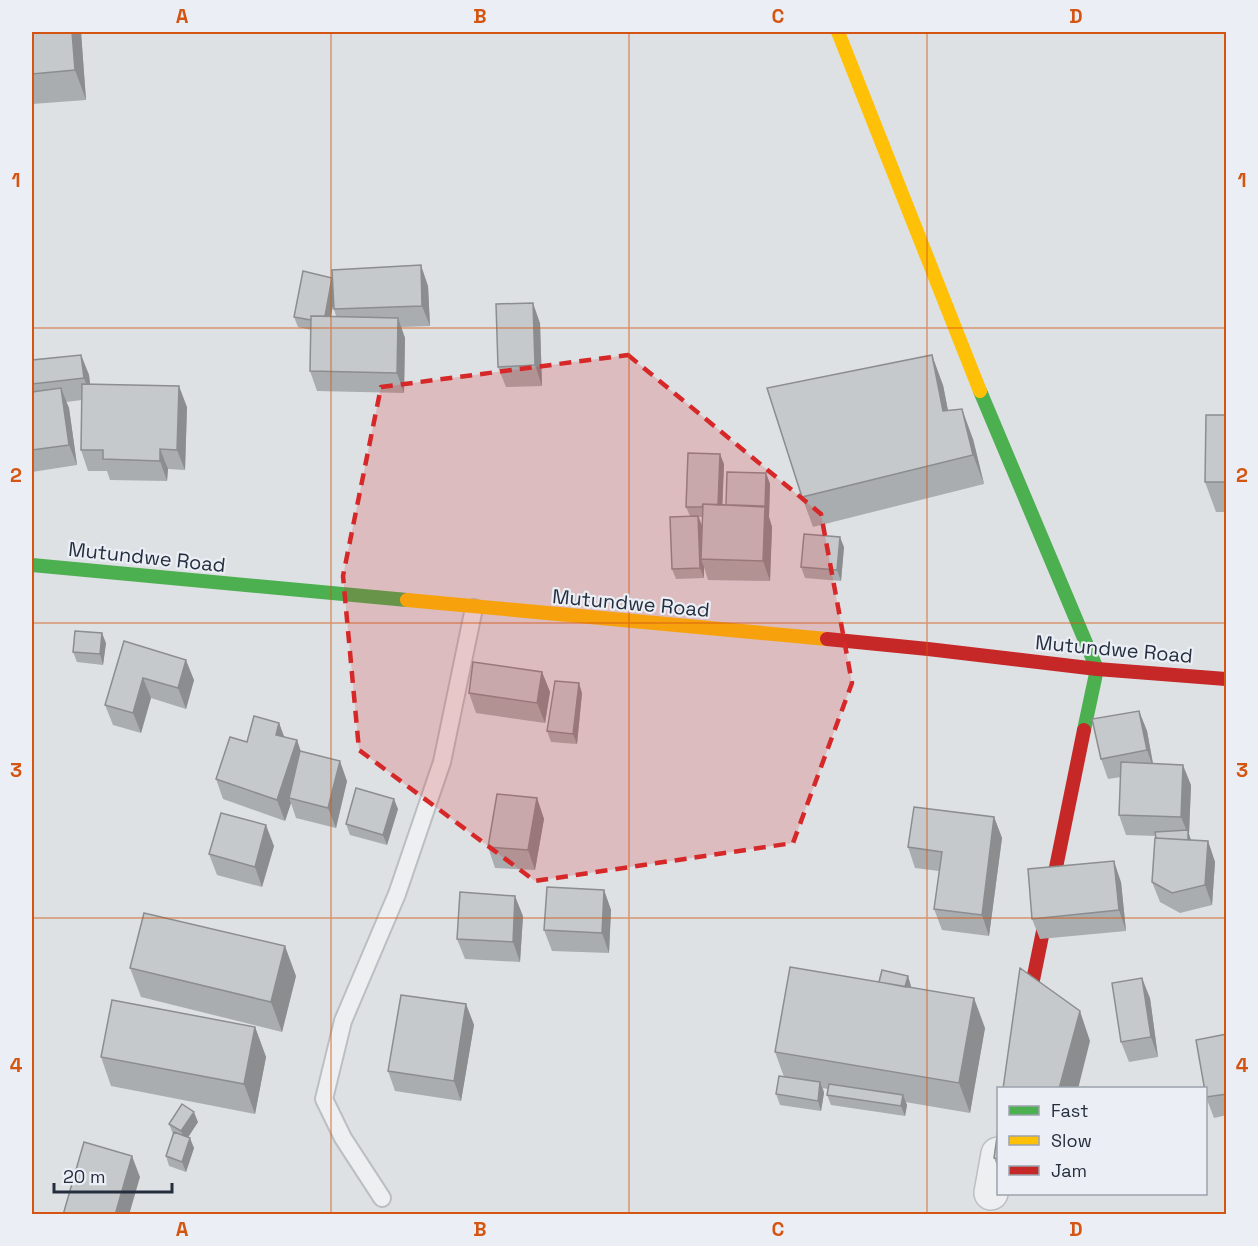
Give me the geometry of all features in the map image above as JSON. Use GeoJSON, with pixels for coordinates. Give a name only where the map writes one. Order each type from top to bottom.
{"type":"FeatureCollection","features":[{"type":"Feature","properties":{"kind":"main road"},"geometry":{"type":"LineString","coordinates":[[838,32],[979,388],[1097,669],[1011,1087]]}},
{"type":"Feature","properties":{"kind":"main road","name":"Mutundwe Road"},"geometry":{"type":"LineString","coordinates":[[32,565],[916,648],[1097,669],[1227,679]]}},
{"type":"Feature","properties":{"kind":"street"},"geometry":{"type":"LineString","coordinates":[[991,1193],[997,1164]]}},
{"type":"Feature","properties":{"kind":"lane"},"geometry":{"type":"LineString","coordinates":[[381,1198],[343,1138],[324,1099],[343,1021],[397,894],[442,762],[474,608]]}},
{"type":"Feature","properties":{"kind":"highlighted area"},"geometry":{"type":"Polygon","coordinates":[[[628,355],[821,514],[852,683],[793,843],[535,881],[359,750],[343,576],[381,387],[628,355]]]}},
{"type":"Feature","properties":{"kind":"building"},"geometry":{"type":"Polygon","coordinates":[[[32,32],[72,32],[75,70],[32,74],[32,32]]]}},
{"type":"Feature","properties":{"kind":"building"},"geometry":{"type":"Polygon","coordinates":[[[421,265],[422,306],[334,309],[332,270],[421,265]]]}},
{"type":"Feature","properties":{"kind":"building"},"geometry":{"type":"Polygon","coordinates":[[[303,271],[332,278],[325,316],[311,316],[311,320],[294,317],[303,271]]]}},
{"type":"Feature","properties":{"kind":"building"},"geometry":{"type":"Polygon","coordinates":[[[533,303],[535,365],[498,367],[496,304],[533,303]]]}},
{"type":"Feature","properties":{"kind":"building"},"geometry":{"type":"Polygon","coordinates":[[[311,316],[398,318],[397,373],[310,371],[311,316]]]}},
{"type":"Feature","properties":{"kind":"building"},"geometry":{"type":"Polygon","coordinates":[[[81,355],[84,378],[32,384],[32,360],[81,355]]]}},
{"type":"Feature","properties":{"kind":"building"},"geometry":{"type":"Polygon","coordinates":[[[932,355],[943,411],[962,409],[973,455],[802,497],[767,388],[932,355]]]}},
{"type":"Feature","properties":{"kind":"building"},"geometry":{"type":"Polygon","coordinates":[[[82,384],[179,386],[177,450],[160,449],[160,461],[103,459],[103,450],[81,450],[82,384]]]}},
{"type":"Feature","properties":{"kind":"building"},"geometry":{"type":"Polygon","coordinates":[[[61,388],[69,445],[32,450],[32,392],[61,388]]]}},
{"type":"Feature","properties":{"kind":"building"},"geometry":{"type":"Polygon","coordinates":[[[1206,415],[1227,415],[1227,482],[1205,482],[1206,415]]]}},
{"type":"Feature","properties":{"kind":"building"},"geometry":{"type":"Polygon","coordinates":[[[688,453],[720,454],[718,505],[703,504],[702,507],[686,507],[688,453]]]}},
{"type":"Feature","properties":{"kind":"building"},"geometry":{"type":"Polygon","coordinates":[[[727,472],[766,473],[765,507],[726,505],[727,472]]]}},
{"type":"Feature","properties":{"kind":"building"},"geometry":{"type":"Polygon","coordinates":[[[703,504],[765,506],[763,561],[701,559],[703,504]]]}},
{"type":"Feature","properties":{"kind":"building"},"geometry":{"type":"Polygon","coordinates":[[[698,516],[700,568],[672,569],[670,517],[698,516]]]}},
{"type":"Feature","properties":{"kind":"building"},"geometry":{"type":"Polygon","coordinates":[[[804,534],[840,537],[837,570],[801,567],[804,534]]]}},
{"type":"Feature","properties":{"kind":"building"},"geometry":{"type":"Polygon","coordinates":[[[75,631],[102,633],[100,654],[73,652],[75,631]]]}},
{"type":"Feature","properties":{"kind":"building"},"geometry":{"type":"Polygon","coordinates":[[[124,641],[186,660],[178,688],[143,678],[133,713],[105,705],[124,641]]]}},
{"type":"Feature","properties":{"kind":"building"},"geometry":{"type":"Polygon","coordinates":[[[473,662],[542,672],[537,703],[469,693],[473,662]]]}},
{"type":"Feature","properties":{"kind":"building"},"geometry":{"type":"Polygon","coordinates":[[[555,681],[579,683],[573,734],[547,731],[555,681]]]}},
{"type":"Feature","properties":{"kind":"building"},"geometry":{"type":"Polygon","coordinates":[[[1139,711],[1147,750],[1101,759],[1092,719],[1139,711]]]}},
{"type":"Feature","properties":{"kind":"building"},"geometry":{"type":"Polygon","coordinates":[[[254,716],[279,723],[276,735],[297,740],[277,800],[216,779],[230,737],[247,742],[254,716]]]}},
{"type":"Feature","properties":{"kind":"building"},"geometry":{"type":"Polygon","coordinates":[[[300,751],[340,761],[328,808],[289,798],[300,751]]]}},
{"type":"Feature","properties":{"kind":"building"},"geometry":{"type":"Polygon","coordinates":[[[1121,762],[1183,765],[1181,817],[1119,815],[1121,762]]]}},
{"type":"Feature","properties":{"kind":"building"},"geometry":{"type":"Polygon","coordinates":[[[356,788],[394,799],[383,835],[346,824],[356,788]]]}},
{"type":"Feature","properties":{"kind":"building"},"geometry":{"type":"Polygon","coordinates":[[[497,794],[537,798],[528,850],[488,847],[497,794]]]}},
{"type":"Feature","properties":{"kind":"building"},"geometry":{"type":"Polygon","coordinates":[[[914,807],[994,817],[982,915],[934,909],[942,852],[908,847],[914,807]]]}},
{"type":"Feature","properties":{"kind":"building"},"geometry":{"type":"Polygon","coordinates":[[[221,813],[266,825],[255,867],[209,854],[221,813]]]}},
{"type":"Feature","properties":{"kind":"building"},"geometry":{"type":"Polygon","coordinates":[[[1188,830],[1188,840],[1156,838],[1155,832],[1188,830]]]}},
{"type":"Feature","properties":{"kind":"building"},"geometry":{"type":"Polygon","coordinates":[[[1155,838],[1208,841],[1205,885],[1172,893],[1152,882],[1155,838]]]}},
{"type":"Feature","properties":{"kind":"building"},"geometry":{"type":"Polygon","coordinates":[[[1114,861],[1119,910],[1032,919],[1028,869],[1114,861]]]}},
{"type":"Feature","properties":{"kind":"building"},"geometry":{"type":"Polygon","coordinates":[[[547,887],[604,890],[602,933],[544,930],[547,887]]]}},
{"type":"Feature","properties":{"kind":"building"},"geometry":{"type":"Polygon","coordinates":[[[460,892],[515,896],[513,942],[457,939],[460,892]]]}},
{"type":"Feature","properties":{"kind":"building"},"geometry":{"type":"Polygon","coordinates":[[[144,913],[285,946],[271,1002],[130,968],[144,913]]]}},
{"type":"Feature","properties":{"kind":"building"},"geometry":{"type":"Polygon","coordinates":[[[790,967],[974,998],[959,1083],[775,1052],[790,967]]]}},
{"type":"Feature","properties":{"kind":"building"},"geometry":{"type":"Polygon","coordinates":[[[1020,968],[1080,1011],[1060,1087],[1003,1087],[1020,968]]]}},
{"type":"Feature","properties":{"kind":"building"},"geometry":{"type":"Polygon","coordinates":[[[882,970],[908,976],[905,987],[879,982],[882,970]]]}},
{"type":"Feature","properties":{"kind":"building"},"geometry":{"type":"Polygon","coordinates":[[[1142,978],[1151,1037],[1121,1042],[1112,983],[1142,978]]]}},
{"type":"Feature","properties":{"kind":"building"},"geometry":{"type":"Polygon","coordinates":[[[401,995],[466,1004],[454,1081],[388,1071],[401,995]]]}},
{"type":"Feature","properties":{"kind":"building"},"geometry":{"type":"Polygon","coordinates":[[[112,1000],[255,1027],[244,1084],[101,1057],[112,1000]]]}},
{"type":"Feature","properties":{"kind":"building"},"geometry":{"type":"Polygon","coordinates":[[[1227,1034],[1227,1094],[1207,1097],[1207,1087],[1204,1087],[1196,1040],[1227,1034]]]}},
{"type":"Feature","properties":{"kind":"building"},"geometry":{"type":"Polygon","coordinates":[[[779,1076],[820,1082],[818,1101],[776,1094],[779,1076]]]}},
{"type":"Feature","properties":{"kind":"building"},"geometry":{"type":"Polygon","coordinates":[[[829,1084],[903,1095],[901,1106],[827,1095],[829,1084]]]}},
{"type":"Feature","properties":{"kind":"building"},"geometry":{"type":"Polygon","coordinates":[[[182,1104],[194,1112],[181,1131],[169,1124],[182,1104]]]}},
{"type":"Feature","properties":{"kind":"building"},"geometry":{"type":"Polygon","coordinates":[[[174,1132],[190,1138],[182,1162],[166,1156],[174,1132]]]}},
{"type":"Feature","properties":{"kind":"building"},"geometry":{"type":"Polygon","coordinates":[[[997,1137],[997,1159],[994,1158],[997,1137]]]}},
{"type":"Feature","properties":{"kind":"building"},"geometry":{"type":"Polygon","coordinates":[[[84,1142],[132,1156],[115,1215],[63,1215],[84,1142]]]}},
{"type":"Feature","properties":{"kind":"traffic: fast"},"geometry":{"type":"LineString","coordinates":[[980,391],[1097,669],[1084,730]]}},
{"type":"Feature","properties":{"kind":"traffic: fast"},"geometry":{"type":"LineString","coordinates":[[32,565],[407,600]]}},
{"type":"Feature","properties":{"kind":"traffic: slow"},"geometry":{"type":"LineString","coordinates":[[838,32],[980,391]]}},
{"type":"Feature","properties":{"kind":"traffic: slow"},"geometry":{"type":"LineString","coordinates":[[407,600],[827,639]]}},
{"type":"Feature","properties":{"kind":"traffic: jam"},"geometry":{"type":"LineString","coordinates":[[827,639],[1097,669],[1226,679]]}},
{"type":"Feature","properties":{"kind":"traffic: jam"},"geometry":{"type":"LineString","coordinates":[[1011,1087],[1084,730]]}}]}
